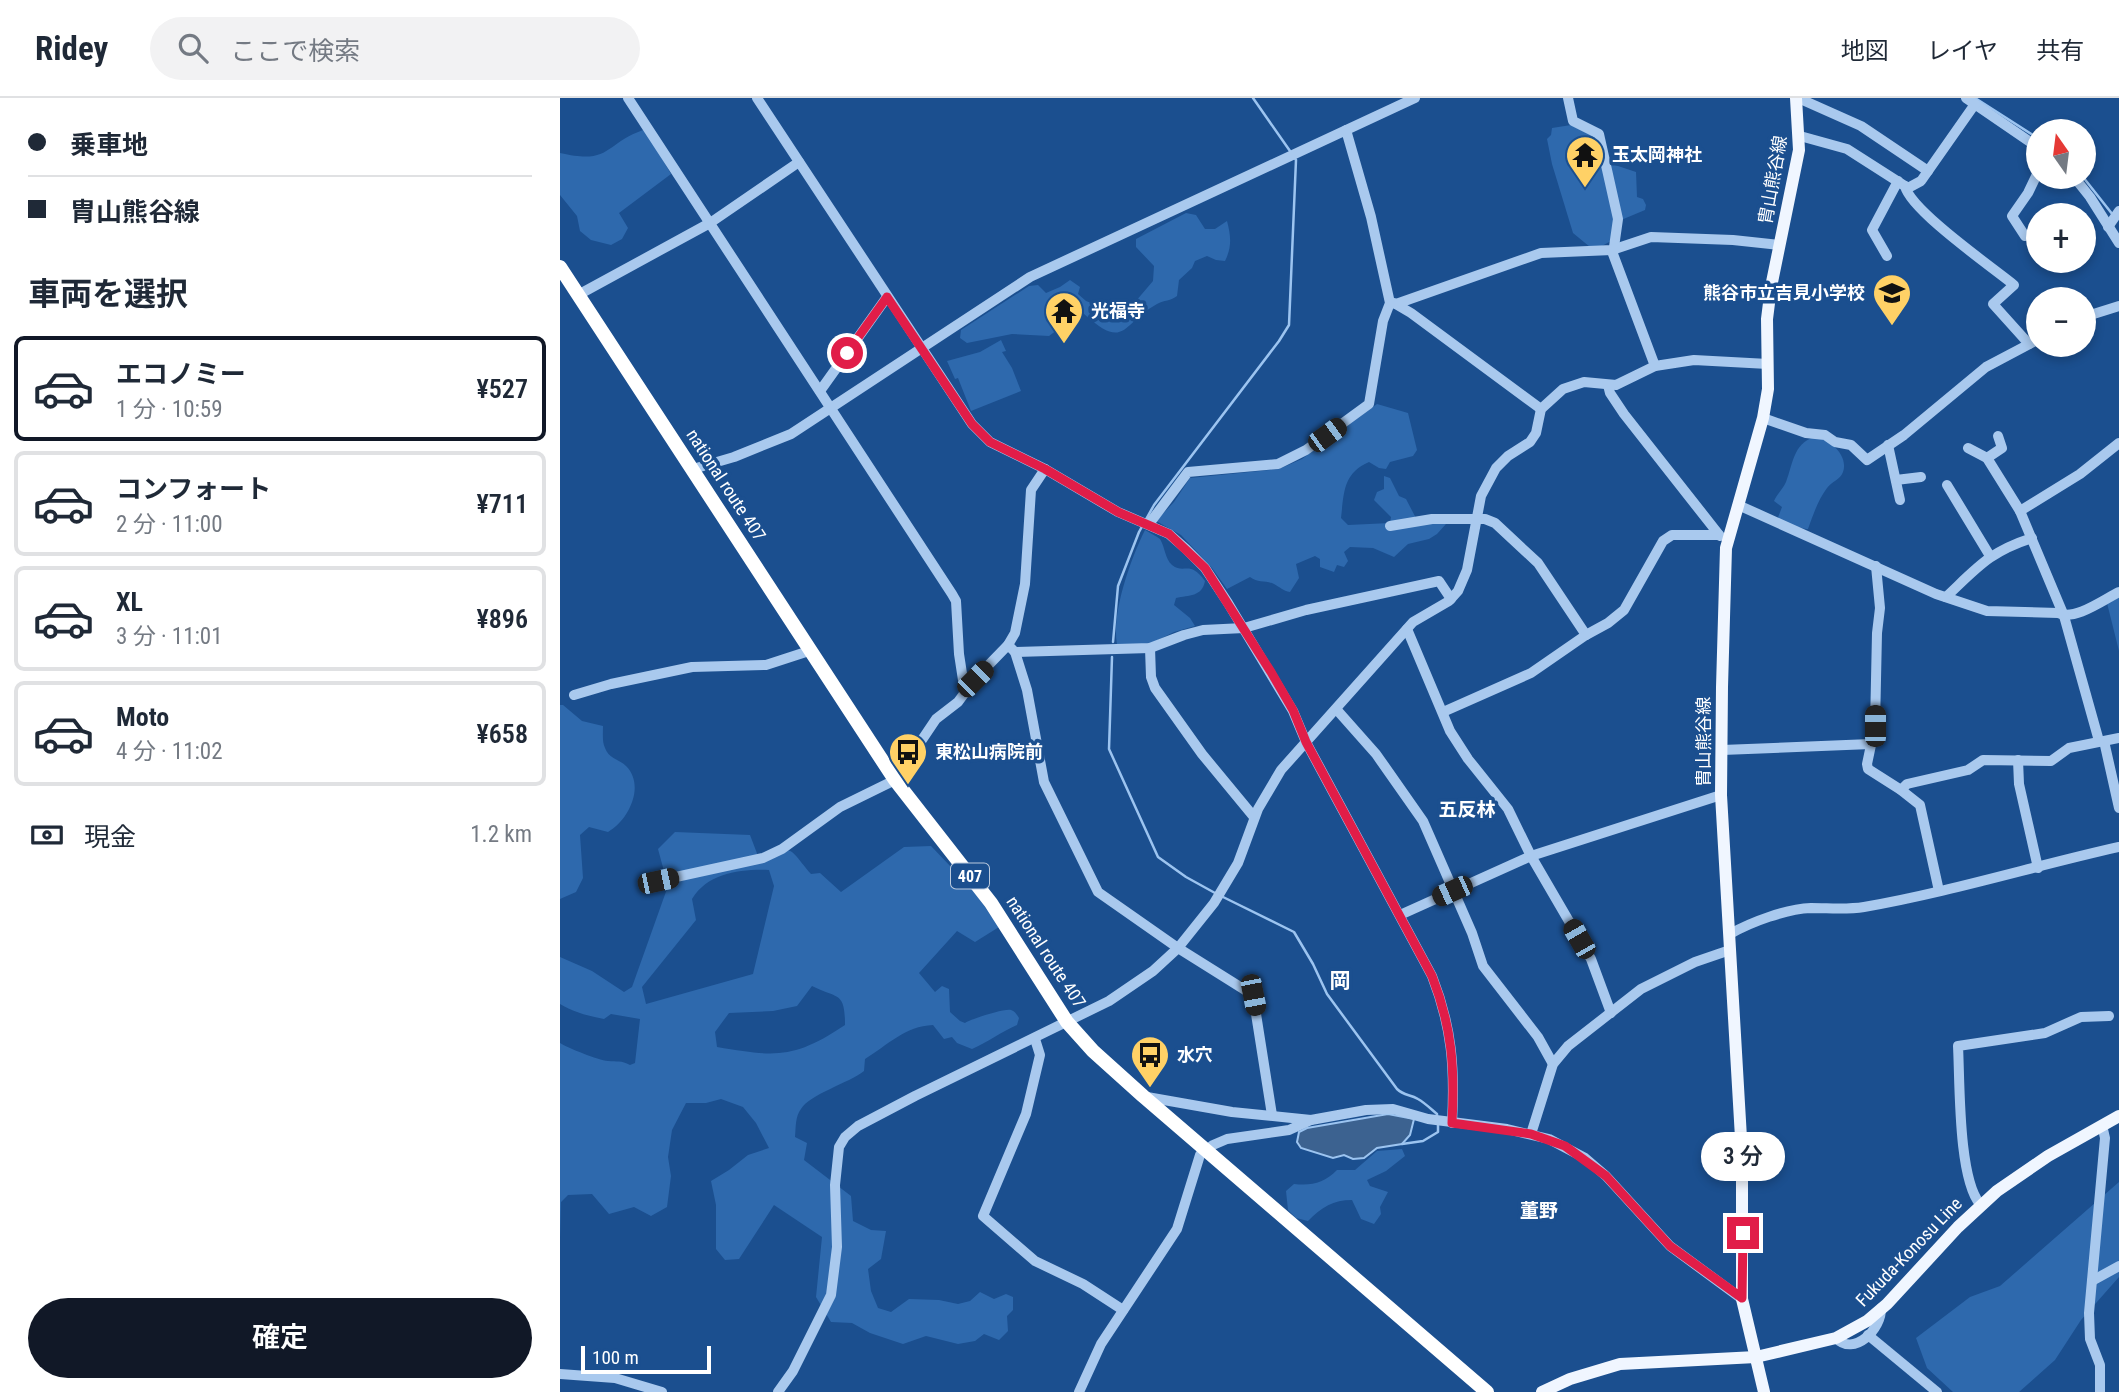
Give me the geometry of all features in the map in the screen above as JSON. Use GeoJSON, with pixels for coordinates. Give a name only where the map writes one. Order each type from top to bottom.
{"type":"FeatureCollection","features":[{"type":"Feature","properties":{"kind":"highway","name":"national route 407"},"geometry":{"type":"LineString","coordinates":[[560,267],[895,780],[991,903],[1067,1021],[1093,1051],[1143,1096],[1487,1392]]}},
{"type":"Feature","properties":{"kind":"main road","name":"胄山熊谷線"},"geometry":{"type":"LineString","coordinates":[[1764,1392],[1742,1298],[1742,1155],[1721,795],[1726,548],[1763,418],[1768,389],[1768,305],[1797,162],[1800,136],[1797,98]]}},
{"type":"Feature","properties":{"kind":"main road","name":"Fukuda-Konosu Line"},"geometry":{"type":"LineString","coordinates":[[1542,1392],[1570,1379],[1620,1364],[1756,1357],[1836,1338],[1867,1321],[1881,1308],[1980,1204],[2024,1171],[2119,1116]]}},
{"type":"Feature","properties":{"kind":"street"},"geometry":{"type":"LineString","coordinates":[[628,98],[956,601],[959,654],[965,693]]}},
{"type":"Feature","properties":{"kind":"street"},"geometry":{"type":"LineString","coordinates":[[757,98],[972,424],[990,442],[1045,469],[1118,512],[1169,534],[1205,568],[1293,710],[1306,742],[1432,976],[1447,1022],[1453,1063],[1452,1123]]}},
{"type":"Feature","properties":{"kind":"street"},"geometry":{"type":"LineString","coordinates":[[693,468],[766,445],[791,434],[1030,277],[1415,98]]}},
{"type":"Feature","properties":{"kind":"street"},"geometry":{"type":"LineString","coordinates":[[1568,98],[1573,121],[1599,134],[1618,219],[1612,250],[1656,366]]}},
{"type":"Feature","properties":{"kind":"street"},"geometry":{"type":"LineString","coordinates":[[1797,98],[1861,126],[1928,171]]}},
{"type":"Feature","properties":{"kind":"street"},"geometry":{"type":"LineString","coordinates":[[1800,136],[1847,149],[1908,188],[1921,181],[1970,101],[2026,139]]}},
{"type":"Feature","properties":{"kind":"street"},"geometry":{"type":"LineString","coordinates":[[1346,130],[1393,303],[1541,409]]}},
{"type":"Feature","properties":{"kind":"street"},"geometry":{"type":"LineString","coordinates":[[578,295],[710,223],[800,162]]}},
{"type":"Feature","properties":{"kind":"street"},"geometry":{"type":"LineString","coordinates":[[1887,256],[1872,230],[1902,183]]}},
{"type":"Feature","properties":{"kind":"street"},"geometry":{"type":"LineString","coordinates":[[1902,183],[1913,199],[1945,232],[1981,257],[2014,285],[1993,304],[2026,334]]}},
{"type":"Feature","properties":{"kind":"street"},"geometry":{"type":"LineString","coordinates":[[2025,236],[2012,216],[2030,189]]}},
{"type":"Feature","properties":{"kind":"street"},"geometry":{"type":"LineString","coordinates":[[2084,189],[2119,243]]}},
{"type":"Feature","properties":{"kind":"street"},"geometry":{"type":"LineString","coordinates":[[2108,227],[2119,211]]}},
{"type":"Feature","properties":{"kind":"street"},"geometry":{"type":"LineString","coordinates":[[1149,524],[1188,472],[1278,464],[1306,450],[1369,404],[1382,321],[1393,303],[1541,253],[1612,250],[1651,237],[1780,244]]}},
{"type":"Feature","properties":{"kind":"street"},"geometry":{"type":"LineString","coordinates":[[820,391],[887,297]]}},
{"type":"Feature","properties":{"kind":"street"},"geometry":{"type":"LineString","coordinates":[[2096,313],[2119,306]]}},
{"type":"Feature","properties":{"kind":"street"},"geometry":{"type":"LineString","coordinates":[[1763,418],[1851,445],[1867,460],[1986,367],[2026,345]]}},
{"type":"Feature","properties":{"kind":"street"},"geometry":{"type":"LineString","coordinates":[[778,1392],[793,1371],[827,1304],[834,1284],[837,1247],[835,1185],[839,1147],[845,1137],[858,1126],[915,1096],[1100,1006],[1135,985],[1178,948],[1214,903],[1232,874],[1254,817],[1281,770],[1413,622],[1451,599],[1464,582],[1481,496],[1496,468],[1508,456],[1530,442],[1536,433],[1541,409],[1563,389],[1584,382],[1616,385],[1656,366],[1694,360],[1768,364]]}},
{"type":"Feature","properties":{"kind":"street"},"geometry":{"type":"LineString","coordinates":[[1608,385],[1610,393],[1624,414],[1719,535],[1726,548]]}},
{"type":"Feature","properties":{"kind":"street"},"geometry":{"type":"LineString","coordinates":[[1987,458],[2002,448],[1998,436]]}},
{"type":"Feature","properties":{"kind":"street"},"geometry":{"type":"LineString","coordinates":[[2020,511],[2080,474],[2119,443]]}},
{"type":"Feature","properties":{"kind":"street"},"geometry":{"type":"LineString","coordinates":[[1888,445],[1900,500]]}},
{"type":"Feature","properties":{"kind":"street"},"geometry":{"type":"LineString","coordinates":[[1968,447],[1987,458],[2020,511],[2032,538],[2064,616],[2119,808]]}},
{"type":"Feature","properties":{"kind":"street"},"geometry":{"type":"LineString","coordinates":[[653,882],[762,858],[782,849],[840,807],[895,780],[936,719],[958,702],[1011,648],[1022,606],[1031,491],[1045,469]]}},
{"type":"Feature","properties":{"kind":"street"},"geometry":{"type":"LineString","coordinates":[[1896,480],[1921,477]]}},
{"type":"Feature","properties":{"kind":"street"},"geometry":{"type":"LineString","coordinates":[[1947,485],[1990,556]]}},
{"type":"Feature","properties":{"kind":"street"},"geometry":{"type":"LineString","coordinates":[[1738,505],[1850,557],[1987,611],[2058,613],[2064,616],[2077,613],[2119,592]]}},
{"type":"Feature","properties":{"kind":"street"},"geometry":{"type":"LineString","coordinates":[[1390,526],[1432,519],[1485,519],[1495,523],[1538,563],[1586,635]]}},
{"type":"Feature","properties":{"kind":"street"},"geometry":{"type":"LineString","coordinates":[[1443,712],[1531,673],[1608,623],[1624,610],[1662,541],[1672,535],[1719,535]]}},
{"type":"Feature","properties":{"kind":"street"},"geometry":{"type":"LineString","coordinates":[[1947,597],[1990,556],[2007,546],[2032,538]]}},
{"type":"Feature","properties":{"kind":"street"},"geometry":{"type":"LineString","coordinates":[[1876,566],[1880,608],[1876,646],[1875,726],[1867,764],[1868,769],[1916,800],[1923,812],[1939,891]]}},
{"type":"Feature","properties":{"kind":"street"},"geometry":{"type":"LineString","coordinates":[[1011,648],[1150,648],[1203,630],[1244,628],[1306,610],[1439,581],[1451,599]]}},
{"type":"Feature","properties":{"kind":"street"},"geometry":{"type":"LineString","coordinates":[[1407,629],[1450,731],[1468,759],[1508,809],[1531,856],[1591,959],[1611,1013]]}},
{"type":"Feature","properties":{"kind":"street"},"geometry":{"type":"LineString","coordinates":[[1011,648],[1027,690],[1044,782],[1098,892],[1178,948],[1253,995],[1272,1115]]}},
{"type":"Feature","properties":{"kind":"street"},"geometry":{"type":"LineString","coordinates":[[1150,648],[1151,677],[1155,688],[1202,754],[1254,817]]}},
{"type":"Feature","properties":{"kind":"street"},"geometry":{"type":"LineString","coordinates":[[573,695],[692,667],[766,665],[809,651]]}},
{"type":"Feature","properties":{"kind":"street"},"geometry":{"type":"LineString","coordinates":[[1337,710],[1376,754],[1423,821],[1472,933],[1483,966],[1538,1037],[1553,1064]]}},
{"type":"Feature","properties":{"kind":"street"},"geometry":{"type":"LineString","coordinates":[[1901,790],[1907,784],[1968,770],[1983,760],[2051,761],[2069,748],[2119,738]]}},
{"type":"Feature","properties":{"kind":"street"},"geometry":{"type":"LineString","coordinates":[[1721,750],[1871,744]]}},
{"type":"Feature","properties":{"kind":"street"},"geometry":{"type":"LineString","coordinates":[[2018,760],[2019,784],[2038,868]]}},
{"type":"Feature","properties":{"kind":"street"},"geometry":{"type":"LineString","coordinates":[[1400,915],[1531,856],[1721,795]]}},
{"type":"Feature","properties":{"kind":"street"},"geometry":{"type":"LineString","coordinates":[[1730,934],[1764,919],[1809,908],[1834,910],[1863,907],[2119,847]]}},
{"type":"Feature","properties":{"kind":"street"},"geometry":{"type":"LineString","coordinates":[[1531,1134],[1553,1064],[1569,1046],[1641,989],[1713,954],[1730,950]]}},
{"type":"Feature","properties":{"kind":"street"},"geometry":{"type":"LineString","coordinates":[[1980,1204],[1974,1194],[1965,1154],[1958,1046],[2045,1033],[2081,1017],[2109,1016]]}},
{"type":"Feature","properties":{"kind":"street"},"geometry":{"type":"LineString","coordinates":[[1035,1039],[1040,1055],[1026,1114],[983,1216],[1035,1261],[1083,1284],[1123,1310]]}},
{"type":"Feature","properties":{"kind":"street"},"geometry":{"type":"LineString","coordinates":[[1143,1096],[1231,1112],[1311,1120]]}},
{"type":"Feature","properties":{"kind":"street"},"geometry":{"type":"LineString","coordinates":[[1079,1392],[1101,1344],[1177,1229],[1196,1164],[1206,1150],[1227,1139],[1289,1130],[1311,1120],[1376,1109],[1393,1109],[1427,1119],[1531,1134],[1557,1142],[1585,1158],[1627,1196],[1670,1246],[1742,1298]]}},
{"type":"Feature","properties":{"kind":"street"},"geometry":{"type":"LineString","coordinates":[[2100,1392],[2100,1365],[2090,1339],[2088,1313],[2105,1138],[2102,1125]]}},
{"type":"Feature","properties":{"kind":"street"},"geometry":{"type":"LineString","coordinates":[[2092,1281],[2119,1266]]}},
{"type":"Feature","properties":{"kind":"street"},"geometry":{"type":"LineString","coordinates":[[1836,1338],[1849,1345],[1860,1342],[1880,1319],[1881,1308]]}},
{"type":"Feature","properties":{"kind":"street"},"geometry":{"type":"LineString","coordinates":[[1868,1335],[1937,1392]]}},
{"type":"Feature","properties":{"kind":"street"},"geometry":{"type":"LineString","coordinates":[[560,1374],[615,1378],[662,1392]]}},
{"type":"Feature","properties":{"kind":"shaded area"},"geometry":{"type":"Polygon","coordinates":[[[1571,125],[1595,135],[1603,161],[1636,172],[1637,197],[1643,199],[1646,205],[1645,210],[1614,223],[1611,241],[1600,247],[1590,247],[1573,233],[1552,164],[1547,139],[1552,128],[1571,125]]]}},
{"type":"Feature","properties":{"kind":"shaded area"},"geometry":{"type":"Polygon","coordinates":[[[643,130],[671,174],[619,213],[628,228],[622,239],[611,245],[591,240],[580,231],[577,216],[560,195],[560,153],[577,156],[598,155],[643,130]]]}},
{"type":"Feature","properties":{"kind":"shaded area"},"geometry":{"type":"Polygon","coordinates":[[[1186,213],[1196,215],[1205,229],[1215,229],[1227,221],[1230,241],[1225,261],[1207,256],[1195,261],[1192,268],[1179,280],[1177,296],[1157,304],[1123,331],[1108,331],[1083,313],[1049,336],[1012,334],[967,343],[960,338],[961,330],[1029,286],[1038,285],[1046,293],[1070,280],[1080,287],[1078,294],[1086,301],[1102,307],[1108,305],[1124,315],[1153,281],[1154,266],[1136,247],[1136,239],[1186,213]]]}},
{"type":"Feature","properties":{"kind":"shaded area"},"geometry":{"type":"Polygon","coordinates":[[[1001,340],[1006,351],[1002,352],[1021,391],[971,411],[958,378],[955,379],[947,361],[980,352],[1001,340]]]}},
{"type":"Feature","properties":{"kind":"shaded area"},"geometry":{"type":"Polygon","coordinates":[[[1377,404],[1408,413],[1417,450],[1413,456],[1390,462],[1386,469],[1369,462],[1354,472],[1346,485],[1341,518],[1348,525],[1390,523],[1391,517],[1374,500],[1377,492],[1384,489],[1384,476],[1390,478],[1399,496],[1406,499],[1418,522],[1446,524],[1429,539],[1408,544],[1394,557],[1373,548],[1350,547],[1344,552],[1348,561],[1344,567],[1337,565],[1334,572],[1320,567],[1320,559],[1315,556],[1296,564],[1299,578],[1290,592],[1250,577],[1227,589],[1212,568],[1181,535],[1156,521],[1174,502],[1190,478],[1279,469],[1302,459],[1377,404]]]}},
{"type":"Feature","properties":{"kind":"shaded area"},"geometry":{"type":"Polygon","coordinates":[[[1814,437],[1831,444],[1840,454],[1844,466],[1842,475],[1829,486],[1821,498],[1808,529],[1777,520],[1782,507],[1774,501],[1786,482],[1798,450],[1802,444],[1814,437]]]}},
{"type":"Feature","properties":{"kind":"shaded area"},"geometry":{"type":"Polygon","coordinates":[[[1145,530],[1160,539],[1172,565],[1180,569],[1191,569],[1205,581],[1198,593],[1176,598],[1174,605],[1190,618],[1195,626],[1174,632],[1148,645],[1117,644],[1120,602],[1128,570],[1145,530]]]}},
{"type":"Feature","properties":{"kind":"shaded area"},"geometry":{"type":"Polygon","coordinates":[[[2119,596],[2119,651],[2107,603],[2119,596]]]}},
{"type":"Feature","properties":{"kind":"shaded area"},"geometry":{"type":"Polygon","coordinates":[[[560,705],[582,721],[603,726],[603,743],[607,752],[632,774],[634,793],[628,812],[615,827],[608,832],[589,827],[580,835],[583,878],[576,892],[560,899],[560,705]]]}},
{"type":"Feature","properties":{"kind":"shaded area"},"geometry":{"type":"Polygon","coordinates":[[[675,832],[750,835],[758,856],[790,851],[811,874],[820,873],[841,892],[904,847],[931,846],[973,890],[999,927],[975,942],[957,931],[919,973],[935,992],[942,986],[949,989],[950,1012],[960,1021],[965,1023],[988,1014],[1011,1010],[1019,1018],[1017,1025],[972,1049],[957,1043],[952,1037],[944,1039],[933,1025],[914,1029],[897,1037],[865,1059],[864,1071],[806,1104],[798,1115],[795,1137],[807,1143],[804,1160],[851,1196],[853,1221],[871,1230],[886,1231],[881,1259],[868,1269],[871,1291],[878,1308],[891,1312],[909,1299],[958,1304],[970,1301],[980,1292],[994,1299],[1006,1294],[1013,1297],[1013,1310],[1007,1316],[1008,1331],[999,1340],[984,1334],[975,1341],[958,1344],[926,1336],[903,1344],[870,1333],[852,1323],[831,1322],[816,1297],[822,1237],[774,1205],[739,1259],[725,1260],[716,1249],[716,1205],[711,1181],[748,1155],[769,1148],[756,1123],[743,1107],[721,1099],[706,1103],[686,1103],[672,1130],[668,1157],[671,1176],[667,1207],[651,1216],[634,1207],[609,1214],[592,1194],[568,1195],[561,1202],[560,1238],[560,1043],[597,1058],[630,1065],[635,1063],[640,1019],[611,1014],[604,1019],[560,1004],[560,957],[592,971],[624,992],[632,987],[668,886],[658,849],[675,832]],[[769,870],[726,874],[699,890],[692,899],[696,920],[642,987],[646,1004],[753,974],[774,886],[769,870]],[[812,986],[797,1006],[773,1011],[729,1013],[715,1032],[717,1047],[755,1053],[798,1050],[845,1025],[844,1006],[841,1001],[834,995],[812,986]]]}},
{"type":"Feature","properties":{"kind":"shaded area"},"geometry":{"type":"Polygon","coordinates":[[[1388,1114],[1414,1119],[1410,1135],[1402,1144],[1377,1148],[1364,1158],[1353,1159],[1344,1155],[1333,1158],[1301,1148],[1297,1142],[1299,1132],[1307,1128],[1388,1114]]]}},
{"type":"Feature","properties":{"kind":"shaded area"},"geometry":{"type":"Polygon","coordinates":[[[1402,1149],[1405,1156],[1386,1171],[1367,1180],[1370,1186],[1388,1192],[1380,1207],[1381,1214],[1374,1224],[1361,1219],[1352,1200],[1328,1205],[1308,1221],[1296,1218],[1288,1210],[1286,1191],[1294,1184],[1317,1183],[1337,1170],[1355,1170],[1377,1151],[1402,1149]]]}},
{"type":"Feature","properties":{"kind":"shaded area"},"geometry":{"type":"Polygon","coordinates":[[[2119,1182],[2119,1277],[2081,1320],[2055,1360],[2019,1392],[1953,1392],[1927,1368],[1916,1338],[1970,1297],[2000,1286],[2119,1182]]]}},
{"type":"Feature","properties":{"kind":"waterway"},"geometry":{"type":"LineString","coordinates":[[1253,98],[1290,151]]}},
{"type":"Feature","properties":{"kind":"waterway"},"geometry":{"type":"LineString","coordinates":[[1975,98],[2026,131]]}},
{"type":"Feature","properties":{"kind":"waterway"},"geometry":{"type":"LineString","coordinates":[[1113,642],[1118,586],[1139,532],[1154,505],[1289,325],[1294,157]]}},
{"type":"Feature","properties":{"kind":"waterway"},"geometry":{"type":"LineString","coordinates":[[2092,189],[2113,215]]}},
{"type":"Feature","properties":{"kind":"waterway"},"geometry":{"type":"LineString","coordinates":[[1112,657],[1109,749],[1158,857],[1215,893]]}},
{"type":"Feature","properties":{"kind":"waterway"},"geometry":{"type":"LineString","coordinates":[[1221,896],[1294,932],[1327,994],[1397,1089],[1423,1102],[1437,1114],[1437,1118]]}},
{"type":"Feature","properties":{"kind":"waterway"},"geometry":{"type":"LineString","coordinates":[[1402,1144],[1423,1141],[1438,1132],[1438,1125]]}},
{"type":"Feature","properties":{"kind":"place","name":"玉太岡神社"},"geometry":{"type":"Point","coordinates":[1585,189]}},
{"type":"Feature","properties":{"kind":"place","name":"熊谷市立吉見小学校"},"geometry":{"type":"Point","coordinates":[1892,327]}},
{"type":"Feature","properties":{"kind":"place","name":"光福寺"},"geometry":{"type":"Point","coordinates":[1064,345]}},
{"type":"Feature","properties":{"kind":"place","name":"東松山病院前"},"geometry":{"type":"Point","coordinates":[908,786]}},
{"type":"Feature","properties":{"kind":"place","name":"水穴"},"geometry":{"type":"Point","coordinates":[1150,1089]}},
{"type":"Feature","properties":{"kind":"district","name":"五反林"},"geometry":{"type":"Point","coordinates":[1467,809]}},
{"type":"Feature","properties":{"kind":"district","name":"岡"},"geometry":{"type":"Point","coordinates":[1340,981]}},
{"type":"Feature","properties":{"kind":"district","name":"董野"},"geometry":{"type":"Point","coordinates":[1539,1210]}},
{"type":"Feature","properties":{"kind":"route"},"geometry":{"type":"LineString","coordinates":[[847,353],[887,297],[972,424],[990,442],[1045,469],[1118,512],[1169,534],[1205,568],[1293,710],[1306,742],[1432,976],[1444,1008],[1453,1053],[1452,1123],[1531,1134],[1565,1146],[1585,1158],[1627,1196],[1670,1246],[1742,1298],[1743,1233]]}}]}
